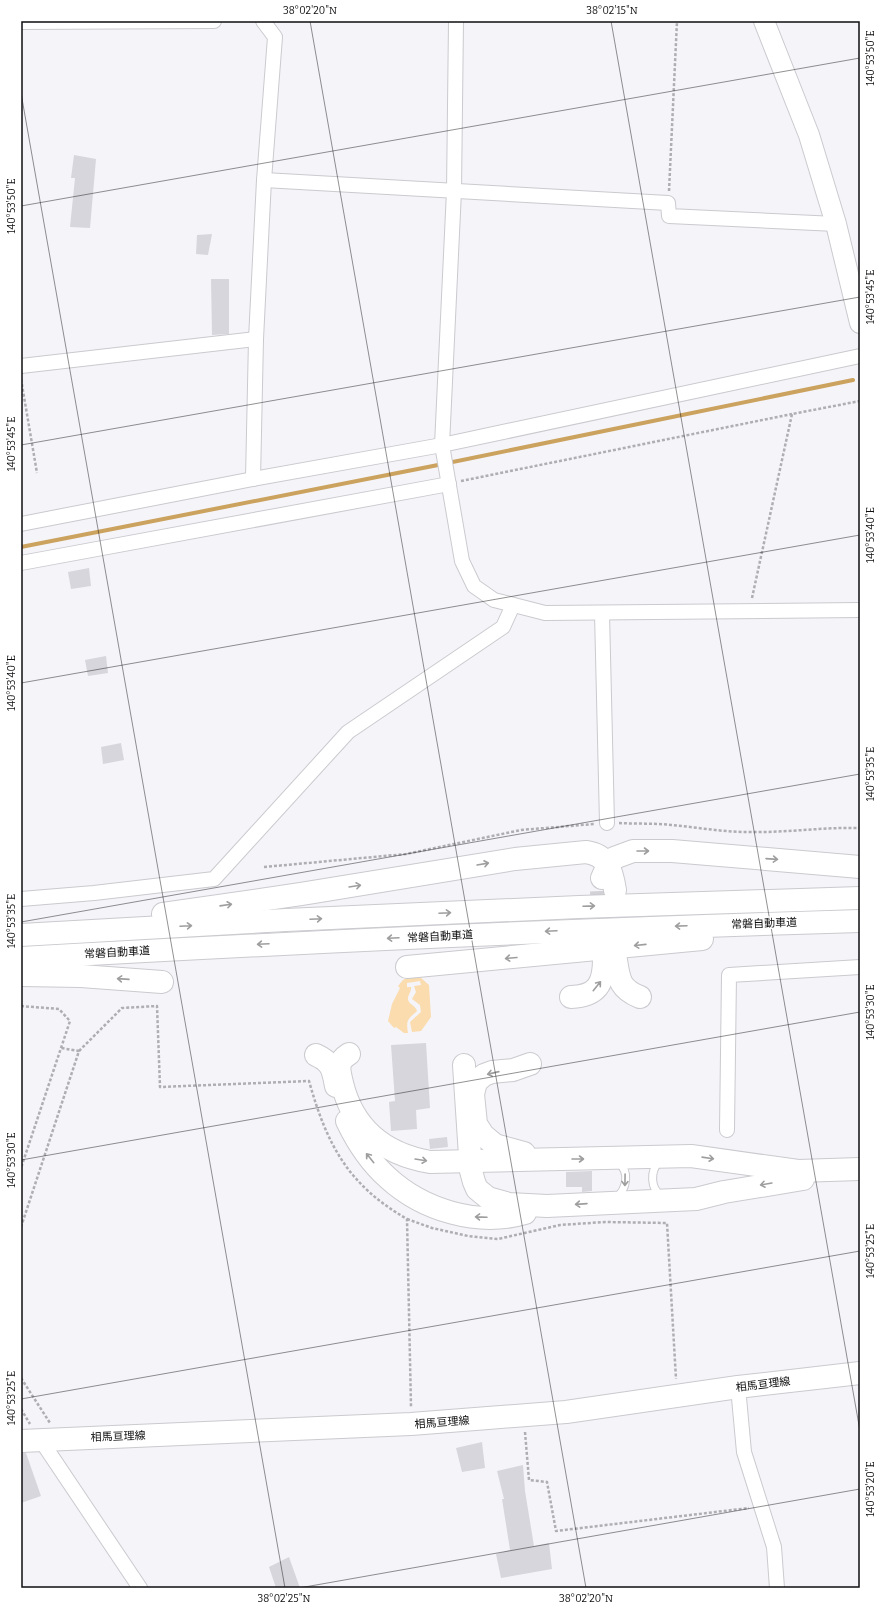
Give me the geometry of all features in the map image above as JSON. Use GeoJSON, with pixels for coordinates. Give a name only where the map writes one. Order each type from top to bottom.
{"type":"FeatureCollection","features":[{"type":"Feature","properties":{"kind":"main road"},"geometry":{"type":"LineString","coordinates":[[608,891],[601,880],[608,865],[614,858],[633,851],[672,851],[860,866]]}},
{"type":"Feature","properties":{"kind":"main road"},"geometry":{"type":"LineString","coordinates":[[21,930],[155,915],[247,902],[515,859],[586,852],[594,853],[602,858],[608,865]]}},
{"type":"Feature","properties":{"kind":"main road","name":"常磐自動車道"},"geometry":{"type":"LineString","coordinates":[[21,935],[286,920],[579,907],[860,898]]}},
{"type":"Feature","properties":{"kind":"main road"},"geometry":{"type":"LineString","coordinates":[[407,967],[860,922]]}},
{"type":"Feature","properties":{"kind":"main road","name":"常磐自動車道"},"geometry":{"type":"LineString","coordinates":[[21,958],[295,942],[571,930],[860,922]]}},
{"type":"Feature","properties":{"kind":"main road"},"geometry":{"type":"LineString","coordinates":[[571,997],[589,994],[597,988],[610,960],[624,988],[640,997]]}},
{"type":"Feature","properties":{"kind":"main road"},"geometry":{"type":"LineString","coordinates":[[21,975],[81,976],[162,982]]}},
{"type":"Feature","properties":{"kind":"main road"},"geometry":{"type":"LineString","coordinates":[[349,1054],[342,1058],[340,1071],[345,1093],[358,1121],[369,1133],[395,1152],[413,1159],[430,1162],[550,1158],[691,1156],[798,1171],[860,1169]]}},
{"type":"Feature","properties":{"kind":"main road"},"geometry":{"type":"LineString","coordinates":[[316,1055],[326,1059],[330,1067],[346,1118],[356,1139],[370,1159],[388,1178],[406,1192],[426,1204],[449,1212],[473,1216],[494,1217],[518,1214],[547,1206]]}},
{"type":"Feature","properties":{"kind":"main road"},"geometry":{"type":"LineString","coordinates":[[530,1064],[513,1070],[492,1072],[479,1078],[476,1082],[473,1094],[474,1116],[479,1130],[494,1145],[509,1150],[538,1154],[550,1158]]}},
{"type":"Feature","properties":{"kind":"main road"},"geometry":{"type":"LineString","coordinates":[[464,1066],[469,1161],[474,1182],[477,1189],[488,1198],[509,1204],[547,1206],[696,1198],[797,1179],[860,1177]]}},
{"type":"Feature","properties":{"kind":"main road","name":"相馬亘理線"},"geometry":{"type":"LineString","coordinates":[[40,1440],[411,1424],[566,1412],[738,1387],[860,1374]]}},
{"type":"Feature","properties":{"kind":"street"},"geometry":{"type":"LineString","coordinates":[[21,22],[214,21]]}},
{"type":"Feature","properties":{"kind":"street"},"geometry":{"type":"LineString","coordinates":[[253,479],[256,339],[264,180],[275,37],[263,21]]}},
{"type":"Feature","properties":{"kind":"street"},"geometry":{"type":"LineString","coordinates":[[456,21],[454,191],[442,445],[462,561],[474,586],[494,600],[545,613],[860,610]]}},
{"type":"Feature","properties":{"kind":"street"},"geometry":{"type":"LineString","coordinates":[[764,21],[809,135],[836,224],[860,323]]}},
{"type":"Feature","properties":{"kind":"street"},"geometry":{"type":"LineString","coordinates":[[264,180],[668,203],[669,216],[836,224]]}},
{"type":"Feature","properties":{"kind":"street"},"geometry":{"type":"LineString","coordinates":[[21,366],[256,339]]}},
{"type":"Feature","properties":{"kind":"street"},"geometry":{"type":"LineString","coordinates":[[21,524],[253,479],[442,445],[860,356]]}},
{"type":"Feature","properties":{"kind":"street"},"geometry":{"type":"LineString","coordinates":[[21,563],[449,484]]}},
{"type":"Feature","properties":{"kind":"street"},"geometry":{"type":"LineString","coordinates":[[21,899],[94,893],[214,879],[348,732],[503,627],[513,604]]}},
{"type":"Feature","properties":{"kind":"street"},"geometry":{"type":"LineString","coordinates":[[602,613],[607,823]]}},
{"type":"Feature","properties":{"kind":"street"},"geometry":{"type":"LineString","coordinates":[[727,1130],[729,975],[860,967]]}},
{"type":"Feature","properties":{"kind":"street"},"geometry":{"type":"LineString","coordinates":[[738,1387],[744,1452],[774,1547],[777,1588]]}},
{"type":"Feature","properties":{"kind":"street"},"geometry":{"type":"LineString","coordinates":[[40,1440],[140,1588]]}},
{"type":"Feature","properties":{"kind":"lane"},"geometry":{"type":"LineString","coordinates":[[668,1157],[659,1161],[655,1166],[652,1176],[654,1187],[658,1193],[669,1200]]}},
{"type":"Feature","properties":{"kind":"lane"},"geometry":{"type":"LineString","coordinates":[[609,1158],[620,1164],[625,1173],[626,1183],[623,1191],[618,1197],[609,1202]]}},
{"type":"Feature","properties":{"kind":"path"},"geometry":{"type":"LineString","coordinates":[[668,203],[677,21]]}},
{"type":"Feature","properties":{"kind":"path"},"geometry":{"type":"LineString","coordinates":[[21,379],[38,473]]}},
{"type":"Feature","properties":{"kind":"path"},"geometry":{"type":"LineString","coordinates":[[449,484],[860,401]]}},
{"type":"Feature","properties":{"kind":"path"},"geometry":{"type":"LineString","coordinates":[[749,612],[792,414]]}},
{"type":"Feature","properties":{"kind":"path"},"geometry":{"type":"LineString","coordinates":[[21,1006],[59,1009],[70,1021],[21,1168]]}},
{"type":"Feature","properties":{"kind":"path"},"geometry":{"type":"LineString","coordinates":[[21,1226],[79,1051],[122,1008],[157,1006],[160,1087],[308,1081],[322,1124],[333,1147],[346,1166],[376,1199],[407,1219],[432,1228],[468,1236],[498,1240],[560,1225],[605,1222],[668,1223],[677,1396]]}},
{"type":"Feature","properties":{"kind":"path"},"geometry":{"type":"LineString","coordinates":[[61,1048],[79,1051]]}},
{"type":"Feature","properties":{"kind":"path"},"geometry":{"type":"LineString","coordinates":[[407,1219],[411,1424]]}},
{"type":"Feature","properties":{"kind":"path"},"geometry":{"type":"LineString","coordinates":[[21,1378],[40,1440]]}},
{"type":"Feature","properties":{"kind":"path"},"geometry":{"type":"LineString","coordinates":[[523,1415],[529,1480],[547,1482],[556,1531],[761,1507]]}},
{"type":"Feature","properties":{"kind":"shaded area"},"geometry":{"type":"Polygon","coordinates":[[[407,978],[421,978],[429,985],[431,1017],[421,1031],[412,1032],[410,1022],[421,1012],[420,1005],[412,999],[416,992],[414,986],[421,985],[420,981],[407,983],[407,987],[411,987],[408,1000],[417,1011],[408,1020],[408,1033],[404,1033],[396,1027],[394,1028],[388,1021],[392,1004],[400,988],[398,986],[407,978]]]}},
{"type":"Feature","properties":{"kind":"building"},"geometry":{"type":"Polygon","coordinates":[[[74,155],[96,159],[90,228],[70,227],[75,178],[71,178],[74,155]]]}},
{"type":"Feature","properties":{"kind":"building"},"geometry":{"type":"Polygon","coordinates":[[[212,234],[208,255],[196,254],[197,235],[212,234]]]}},
{"type":"Feature","properties":{"kind":"building"},"geometry":{"type":"Polygon","coordinates":[[[211,279],[229,279],[229,334],[212,335],[211,279]]]}},
{"type":"Feature","properties":{"kind":"building"},"geometry":{"type":"Polygon","coordinates":[[[89,568],[91,586],[71,589],[68,572],[89,568]]]}},
{"type":"Feature","properties":{"kind":"building"},"geometry":{"type":"Polygon","coordinates":[[[106,656],[108,673],[88,676],[85,660],[106,656]]]}},
{"type":"Feature","properties":{"kind":"building"},"geometry":{"type":"Polygon","coordinates":[[[121,743],[124,760],[103,764],[101,747],[121,743]]]}},
{"type":"Feature","properties":{"kind":"building"},"geometry":{"type":"Polygon","coordinates":[[[426,1043],[430,1108],[416,1110],[417,1129],[391,1131],[389,1102],[395,1101],[391,1045],[426,1043]]]}},
{"type":"Feature","properties":{"kind":"building"},"geometry":{"type":"Polygon","coordinates":[[[447,1137],[448,1147],[430,1149],[429,1139],[447,1137]]]}},
{"type":"Feature","properties":{"kind":"building"},"geometry":{"type":"Polygon","coordinates":[[[592,1171],[592,1191],[582,1192],[582,1187],[566,1187],[566,1172],[592,1171]]]}},
{"type":"Feature","properties":{"kind":"building"},"geometry":{"type":"Polygon","coordinates":[[[482,1442],[485,1468],[462,1472],[456,1448],[482,1442]]]}},
{"type":"Feature","properties":{"kind":"building"},"geometry":{"type":"Polygon","coordinates":[[[21,1453],[26,1453],[41,1496],[21,1503],[21,1453]]]}},
{"type":"Feature","properties":{"kind":"building"},"geometry":{"type":"Polygon","coordinates":[[[523,1465],[525,1491],[534,1546],[549,1543],[552,1569],[501,1578],[496,1554],[510,1550],[502,1499],[504,1499],[497,1471],[523,1465]]]}},
{"type":"Feature","properties":{"kind":"building"},"geometry":{"type":"Polygon","coordinates":[[[289,1557],[300,1588],[276,1588],[269,1567],[289,1557]]]}},
{"type":"Feature","properties":{"kind":"waterway"},"geometry":{"type":"LineString","coordinates":[[21,547],[438,465],[853,380]]}},
{"type":"Feature","properties":{"kind":"tunnel"},"geometry":{"type":"LineString","coordinates":[[601,891],[604,948]]}}]}
